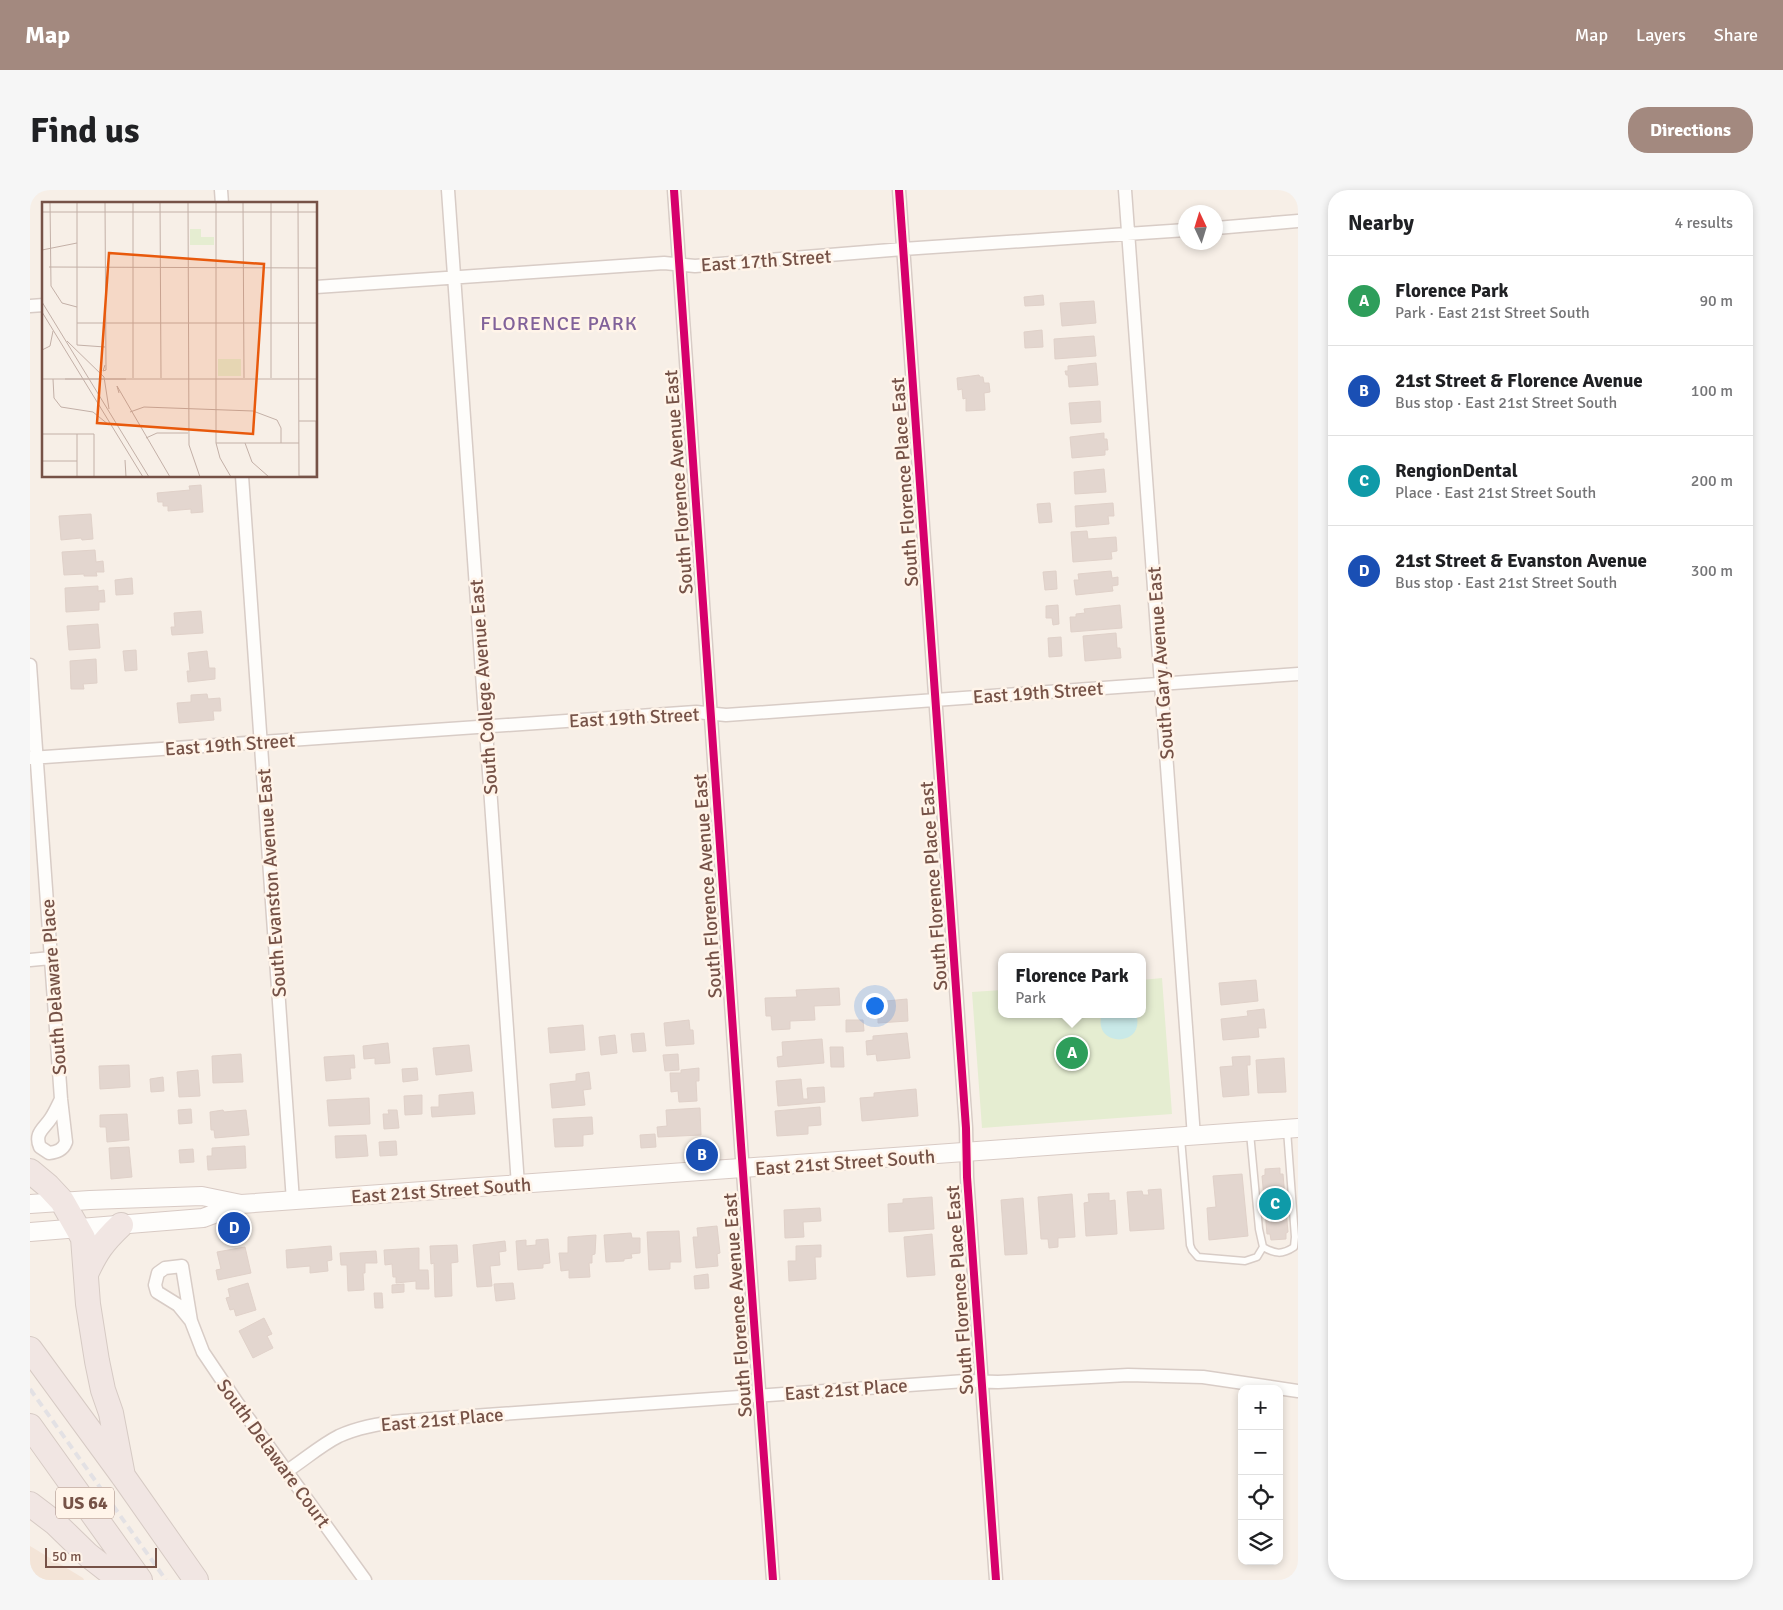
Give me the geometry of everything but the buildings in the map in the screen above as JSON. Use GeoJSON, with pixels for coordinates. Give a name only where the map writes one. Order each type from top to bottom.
{"type":"FeatureCollection","features":[{"type":"Feature","properties":{"kind":"highway"},"geometry":{"type":"LineString","coordinates":[[30,1171],[48,1186],[62,1202],[82,1238],[88,1304],[97,1361],[103,1390],[111,1413],[124,1476]]}},
{"type":"Feature","properties":{"kind":"highway"},"geometry":{"type":"LineString","coordinates":[[86,1274],[96,1252],[121,1225]]}},
{"type":"Feature","properties":{"kind":"highway","name":"US 64"},"geometry":{"type":"LineString","coordinates":[[30,1349],[124,1476],[196,1580]]}},
{"type":"Feature","properties":{"kind":"highway","name":"US 64"},"geometry":{"type":"LineString","coordinates":[[30,1426],[140,1580]]}},
{"type":"Feature","properties":{"kind":"highway"},"geometry":{"type":"LineString","coordinates":[[30,1504],[55,1523],[88,1555],[120,1580]]}},
{"type":"Feature","properties":{"kind":"main road","name":"East 21st Street South"},"geometry":{"type":"LineString","coordinates":[[30,1204],[202,1196],[241,1204],[1292,1129]]}},
{"type":"Feature","properties":{"kind":"main road","name":"East 21st Street South"},"geometry":{"type":"LineString","coordinates":[[30,1232],[204,1218],[241,1204]]}},
{"type":"Feature","properties":{"kind":"street","name":"South College Avenue East"},"geometry":{"type":"LineString","coordinates":[[448,190],[518,1185]]}},
{"type":"Feature","properties":{"kind":"street","name":"South Florence Avenue East"},"geometry":{"type":"LineString","coordinates":[[674,190],[773,1580]]}},
{"type":"Feature","properties":{"kind":"street","name":"South Florence Place East"},"geometry":{"type":"LineString","coordinates":[[899,190],[966,1118],[967,1177],[996,1580]]}},
{"type":"Feature","properties":{"kind":"street","name":"South Gary Avenue East"},"geometry":{"type":"LineString","coordinates":[[1125,190],[1161,683],[1188,1137]]}},
{"type":"Feature","properties":{"kind":"street"},"geometry":{"type":"LineString","coordinates":[[1223,227],[1298,222]]}},
{"type":"Feature","properties":{"kind":"street","name":"East 17th Street"},"geometry":{"type":"LineString","coordinates":[[318,287],[664,263],[695,266],[903,249],[1178,231]]}},
{"type":"Feature","properties":{"kind":"street","name":"South Evanston Avenue East"},"geometry":{"type":"LineString","coordinates":[[242,478],[293,1200]]}},
{"type":"Feature","properties":{"kind":"street","name":"South Delaware Place"},"geometry":{"type":"LineString","coordinates":[[30,665],[33,758],[51,958],[61,1099]]}},
{"type":"Feature","properties":{"kind":"street","name":"East 19th Street"},"geometry":{"type":"LineString","coordinates":[[33,758],[696,712],[726,715],[1298,674]]}},
{"type":"Feature","properties":{"kind":"street"},"geometry":{"type":"LineString","coordinates":[[30,960],[51,958]]}},
{"type":"Feature","properties":{"kind":"street","name":"South Delaware Court"},"geometry":{"type":"LineString","coordinates":[[192,1321],[196,1337],[211,1364],[365,1580]]}},
{"type":"Feature","properties":{"kind":"street","name":"East 21st Place"},"geometry":{"type":"LineString","coordinates":[[287,1471],[338,1437],[359,1429],[384,1423],[965,1381],[998,1382],[1119,1375],[1203,1377],[1298,1391]]}},
{"type":"Feature","properties":{"kind":"lane"},"geometry":{"type":"LineString","coordinates":[[1263,1247],[1278,1253],[1294,1248],[1295,1237],[1289,1160],[1292,1129]]}},
{"type":"Feature","properties":{"kind":"lane"},"geometry":{"type":"LineString","coordinates":[[1188,1137],[1190,1245],[1194,1254],[1198,1257],[1245,1261],[1257,1257],[1263,1247],[1259,1229],[1250,1133]]}},
{"type":"Feature","properties":{"kind":"lane"},"geometry":{"type":"LineString","coordinates":[[1289,1160],[1298,1159]]}},
{"type":"Feature","properties":{"kind":"shaded area"},"geometry":{"type":"Polygon","coordinates":[[[30,1546],[83,1578],[84,1580],[30,1580],[30,1546]]]}},
{"type":"Feature","properties":{"kind":"green space"},"geometry":{"type":"Polygon","coordinates":[[[1162,978],[1172,1114],[982,1128],[972,992],[998,990],[998,1018],[1146,1018],[1146,980],[1162,978]]]}},
{"type":"Feature","properties":{"kind":"water"},"geometry":{"type":"Polygon","coordinates":[[[1102,1018],[1136,1018],[1137,1025],[1134,1033],[1127,1038],[1111,1038],[1104,1033],[1101,1025],[1102,1018]]]}},
{"type":"Feature","properties":{"kind":"railway"},"geometry":{"type":"LineString","coordinates":[[30,1389],[166,1580]]}},
{"type":"Feature","properties":{"kind":"cycle path"},"geometry":{"type":"LineString","coordinates":[[674,190],[773,1580]]}},
{"type":"Feature","properties":{"kind":"cycle path"},"geometry":{"type":"LineString","coordinates":[[899,190],[966,1128],[967,1177],[996,1580]]}},
{"type":"Feature","properties":{"kind":"place","name":"Florence Park"},"geometry":{"type":"Point","coordinates":[1072,1053]}},
{"type":"Feature","properties":{"kind":"place","name":"21st Street & Florence Avenue"},"geometry":{"type":"Point","coordinates":[702,1155]}},
{"type":"Feature","properties":{"kind":"place","name":"RengionDental"},"geometry":{"type":"Point","coordinates":[1275,1204]}},
{"type":"Feature","properties":{"kind":"place","name":"21st Street & Evanston Avenue"},"geometry":{"type":"Point","coordinates":[234,1228]}},
{"type":"Feature","properties":{"kind":"district","name":"FLORENCE PARK"},"geometry":{"type":"Point","coordinates":[559,323]}}]}
